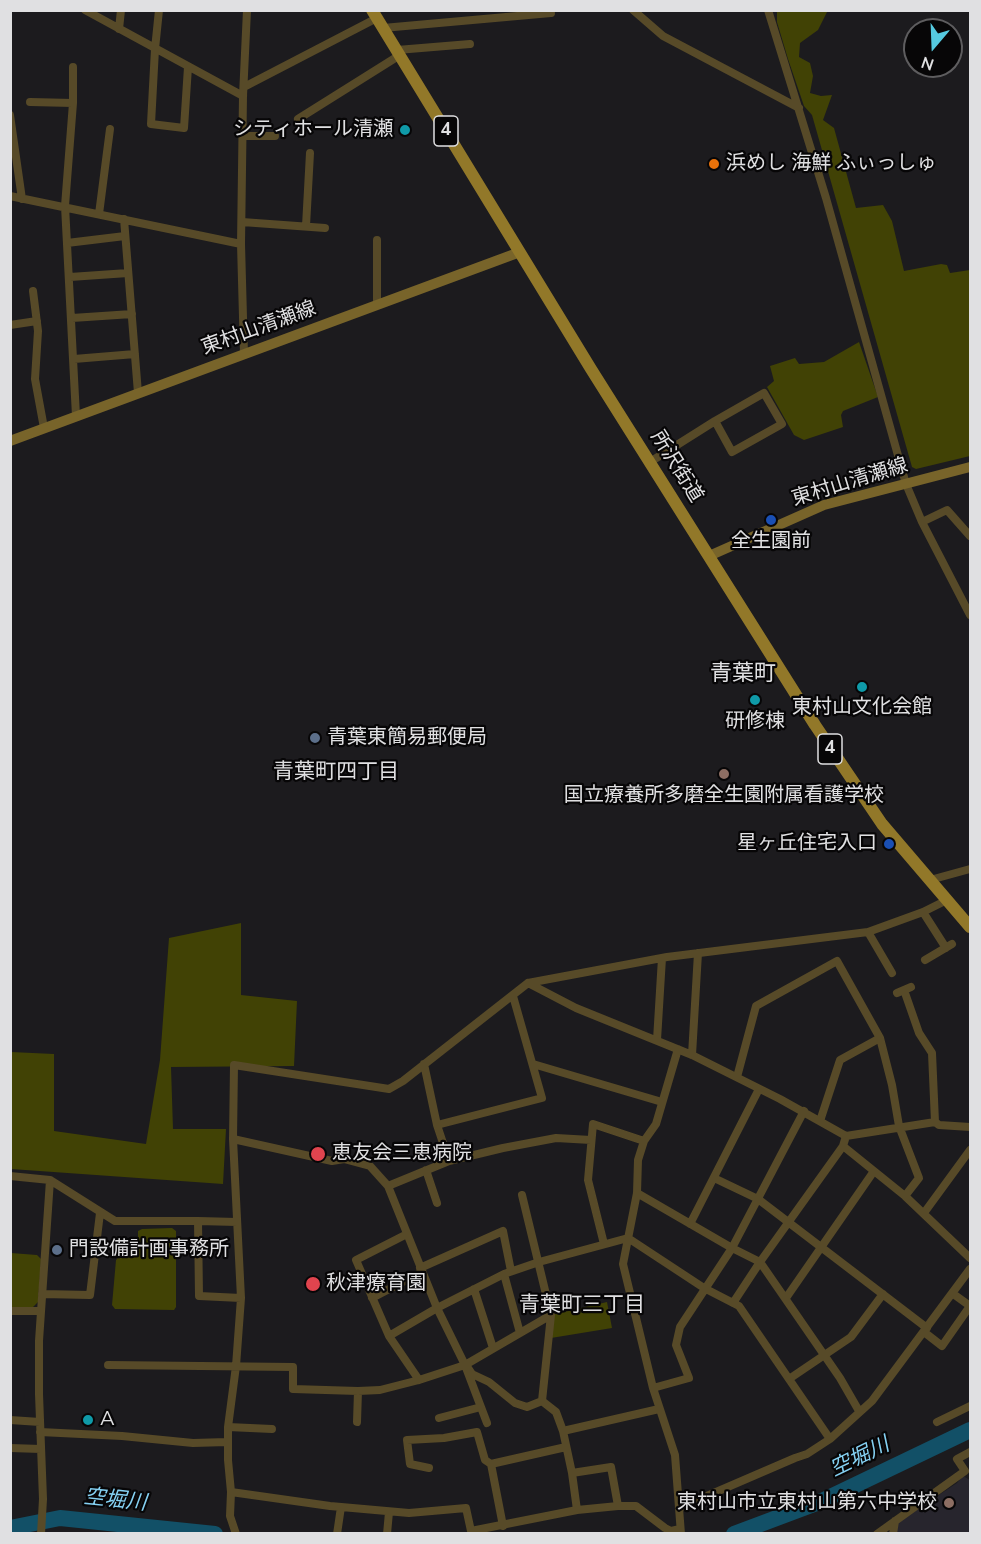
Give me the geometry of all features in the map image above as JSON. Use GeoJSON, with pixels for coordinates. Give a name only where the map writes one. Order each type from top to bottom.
{"type":"FeatureCollection","features":[{"type":"Feature","properties":{"kind":"main road","name":"所沢街道"},"geometry":{"type":"LineString","coordinates":[[377,19],[650,462],[853,784],[891,835],[970,927]]}},
{"type":"Feature","properties":{"kind":"main road","name":"東村山清瀬線"},"geometry":{"type":"LineString","coordinates":[[10,441],[520,252]]}},
{"type":"Feature","properties":{"kind":"main road","name":"東村山清瀬線"},"geometry":{"type":"LineString","coordinates":[[709,556],[824,505],[970,467]]}},
{"type":"Feature","properties":{"kind":"street"},"geometry":{"type":"LineString","coordinates":[[85,10],[243,96]]}},
{"type":"Feature","properties":{"kind":"street"},"geometry":{"type":"LineString","coordinates":[[119,29],[121,10]]}},
{"type":"Feature","properties":{"kind":"street"},"geometry":{"type":"LineString","coordinates":[[159,10],[151,124],[184,128],[188,67]]}},
{"type":"Feature","properties":{"kind":"street"},"geometry":{"type":"LineString","coordinates":[[244,354],[241,244],[247,10]]}},
{"type":"Feature","properties":{"kind":"street"},"geometry":{"type":"LineString","coordinates":[[633,10],[663,36],[799,108]]}},
{"type":"Feature","properties":{"kind":"street"},"geometry":{"type":"LineString","coordinates":[[768,10],[826,198],[906,484],[922,522],[970,615]]}},
{"type":"Feature","properties":{"kind":"street"},"geometry":{"type":"LineString","coordinates":[[244,87],[377,19],[551,13]]}},
{"type":"Feature","properties":{"kind":"street"},"geometry":{"type":"LineString","coordinates":[[298,119],[398,53],[470,44]]}},
{"type":"Feature","properties":{"kind":"street"},"geometry":{"type":"LineString","coordinates":[[73,67],[73,103],[65,206],[76,416]]}},
{"type":"Feature","properties":{"kind":"street"},"geometry":{"type":"LineString","coordinates":[[30,102],[73,103]]}},
{"type":"Feature","properties":{"kind":"street"},"geometry":{"type":"LineString","coordinates":[[10,115],[22,199]]}},
{"type":"Feature","properties":{"kind":"street"},"geometry":{"type":"LineString","coordinates":[[99,214],[110,129]]}},
{"type":"Feature","properties":{"kind":"street"},"geometry":{"type":"LineString","coordinates":[[243,136],[275,136]]}},
{"type":"Feature","properties":{"kind":"street"},"geometry":{"type":"LineString","coordinates":[[306,226],[310,153]]}},
{"type":"Feature","properties":{"kind":"street"},"geometry":{"type":"LineString","coordinates":[[10,196],[241,244]]}},
{"type":"Feature","properties":{"kind":"street"},"geometry":{"type":"LineString","coordinates":[[124,219],[138,393]]}},
{"type":"Feature","properties":{"kind":"street"},"geometry":{"type":"LineString","coordinates":[[242,222],[325,228]]}},
{"type":"Feature","properties":{"kind":"street"},"geometry":{"type":"LineString","coordinates":[[68,243],[125,236]]}},
{"type":"Feature","properties":{"kind":"street"},"geometry":{"type":"LineString","coordinates":[[377,240],[377,304]]}},
{"type":"Feature","properties":{"kind":"street"},"geometry":{"type":"LineString","coordinates":[[69,276],[128,273]]}},
{"type":"Feature","properties":{"kind":"street"},"geometry":{"type":"LineString","coordinates":[[33,291],[37,321],[35,379],[44,428]]}},
{"type":"Feature","properties":{"kind":"street"},"geometry":{"type":"LineString","coordinates":[[72,318],[132,314]]}},
{"type":"Feature","properties":{"kind":"street"},"geometry":{"type":"LineString","coordinates":[[10,325],[37,321]]}},
{"type":"Feature","properties":{"kind":"street"},"geometry":{"type":"LineString","coordinates":[[74,359],[135,354]]}},
{"type":"Feature","properties":{"kind":"street"},"geometry":{"type":"LineString","coordinates":[[650,462],[715,421],[764,393],[782,424],[732,452],[715,421]]}},
{"type":"Feature","properties":{"kind":"street"},"geometry":{"type":"LineString","coordinates":[[922,522],[947,510],[970,536]]}},
{"type":"Feature","properties":{"kind":"street"},"geometry":{"type":"LineString","coordinates":[[930,880],[970,868]]}},
{"type":"Feature","properties":{"kind":"street"},"geometry":{"type":"LineString","coordinates":[[236,1533],[230,1516],[231,1492],[227,1442],[241,1298],[232,1139],[234,1065],[389,1089],[403,1081],[528,983],[663,958],[868,932],[923,912],[947,900]]}},
{"type":"Feature","properties":{"kind":"street"},"geometry":{"type":"LineString","coordinates":[[923,912],[949,946],[926,960]]}},
{"type":"Feature","properties":{"kind":"street"},"geometry":{"type":"LineString","coordinates":[[868,932],[892,974]]}},
{"type":"Feature","properties":{"kind":"street"},"geometry":{"type":"LineString","coordinates":[[692,1055],[698,953]]}},
{"type":"Feature","properties":{"kind":"street"},"geometry":{"type":"LineString","coordinates":[[657,1040],[663,958]]}},
{"type":"Feature","properties":{"kind":"street"},"geometry":{"type":"LineString","coordinates":[[737,1077],[756,1006],[837,961],[880,1038],[892,1085],[899,1126],[919,1178],[905,1196]]}},
{"type":"Feature","properties":{"kind":"street"},"geometry":{"type":"LineString","coordinates":[[528,983],[576,1008],[692,1055],[804,1111],[846,1136],[935,1122],[939,1125],[970,1127]]}},
{"type":"Feature","properties":{"kind":"street"},"geometry":{"type":"LineString","coordinates":[[904,990],[919,1033],[932,1053],[935,1122]]}},
{"type":"Feature","properties":{"kind":"street"},"geometry":{"type":"LineString","coordinates":[[437,1125],[542,1098],[513,996]]}},
{"type":"Feature","properties":{"kind":"street"},"geometry":{"type":"LineString","coordinates":[[820,1121],[840,1060],[880,1038]]}},
{"type":"Feature","properties":{"kind":"street"},"geometry":{"type":"LineString","coordinates":[[231,1492],[341,1508],[389,1512],[409,1513],[466,1508],[471,1532],[577,1510],[636,1506],[665,1528],[681,1532],[675,1455],[653,1388],[623,1264],[637,1193],[638,1160],[644,1141],[656,1124],[678,1049]]}},
{"type":"Feature","properties":{"kind":"street"},"geometry":{"type":"LineString","coordinates":[[424,1064],[437,1125],[449,1161]]}},
{"type":"Feature","properties":{"kind":"street"},"geometry":{"type":"LineString","coordinates":[[533,1064],[662,1102]]}},
{"type":"Feature","properties":{"kind":"street"},"geometry":{"type":"LineString","coordinates":[[690,1224],[759,1089]]}},
{"type":"Feature","properties":{"kind":"street"},"geometry":{"type":"LineString","coordinates":[[653,1388],[689,1378],[676,1345],[680,1327],[732,1248],[804,1111]]}},
{"type":"Feature","properties":{"kind":"street"},"geometry":{"type":"LineString","coordinates":[[604,1244],[588,1180],[593,1124],[644,1141]]}},
{"type":"Feature","properties":{"kind":"street"},"geometry":{"type":"LineString","coordinates":[[733,1303],[843,1146],[846,1136]]}},
{"type":"Feature","properties":{"kind":"street"},"geometry":{"type":"LineString","coordinates":[[232,1139],[332,1161],[344,1159],[370,1166],[388,1186],[436,1308],[465,1365],[487,1423]]}},
{"type":"Feature","properties":{"kind":"street"},"geometry":{"type":"LineString","coordinates":[[388,1186],[449,1161],[547,1139],[591,1140]]}},
{"type":"Feature","properties":{"kind":"street"},"geometry":{"type":"LineString","coordinates":[[843,1146],[905,1196],[970,1258]]}},
{"type":"Feature","properties":{"kind":"street"},"geometry":{"type":"LineString","coordinates":[[924,1213],[970,1150]]}},
{"type":"Feature","properties":{"kind":"street"},"geometry":{"type":"LineString","coordinates":[[426,1170],[437,1203]]}},
{"type":"Feature","properties":{"kind":"street"},"geometry":{"type":"LineString","coordinates":[[786,1298],[874,1171]]}},
{"type":"Feature","properties":{"kind":"street"},"geometry":{"type":"LineString","coordinates":[[10,1176],[50,1180],[115,1221],[237,1222]]}},
{"type":"Feature","properties":{"kind":"street"},"geometry":{"type":"LineString","coordinates":[[714,1178],[758,1199],[883,1294],[942,1346],[970,1306],[952,1293]]}},
{"type":"Feature","properties":{"kind":"street"},"geometry":{"type":"LineString","coordinates":[[41,1533],[43,1498],[40,1432],[40,1311],[50,1180]]}},
{"type":"Feature","properties":{"kind":"street"},"geometry":{"type":"LineString","coordinates":[[637,1193],[760,1262],[840,1378],[859,1411]]}},
{"type":"Feature","properties":{"kind":"street"},"geometry":{"type":"LineString","coordinates":[[522,1195],[551,1315],[542,1401]]}},
{"type":"Feature","properties":{"kind":"street"},"geometry":{"type":"LineString","coordinates":[[42,1294],[90,1295],[96,1261],[100,1213]]}},
{"type":"Feature","properties":{"kind":"street"},"geometry":{"type":"LineString","coordinates":[[198,1221],[199,1296],[241,1298]]}},
{"type":"Feature","properties":{"kind":"street"},"geometry":{"type":"LineString","coordinates":[[372,1298],[421,1270],[503,1231],[508,1272],[520,1333]]}},
{"type":"Feature","properties":{"kind":"street"},"geometry":{"type":"LineString","coordinates":[[407,1234],[356,1260],[389,1336],[419,1380]]}},
{"type":"Feature","properties":{"kind":"street"},"geometry":{"type":"LineString","coordinates":[[389,1336],[436,1308],[508,1272],[628,1238],[704,1288],[738,1306],[830,1438]]}},
{"type":"Feature","properties":{"kind":"street"},"geometry":{"type":"LineString","coordinates":[[679,1508],[807,1454],[830,1438],[872,1401],[970,1269]]}},
{"type":"Feature","properties":{"kind":"street"},"geometry":{"type":"LineString","coordinates":[[474,1289],[493,1348]]}},
{"type":"Feature","properties":{"kind":"street"},"geometry":{"type":"LineString","coordinates":[[789,1379],[851,1337],[883,1294]]}},
{"type":"Feature","properties":{"kind":"street"},"geometry":{"type":"LineString","coordinates":[[10,1311],[40,1311]]}},
{"type":"Feature","properties":{"kind":"street"},"geometry":{"type":"LineString","coordinates":[[108,1365],[293,1367],[293,1389],[358,1392],[380,1390],[465,1365],[551,1315]]}},
{"type":"Feature","properties":{"kind":"street"},"geometry":{"type":"LineString","coordinates":[[465,1365],[472,1374],[489,1382],[515,1403],[527,1407],[542,1401]]}},
{"type":"Feature","properties":{"kind":"street"},"geometry":{"type":"LineString","coordinates":[[357,1422],[358,1392]]}},
{"type":"Feature","properties":{"kind":"street"},"geometry":{"type":"LineString","coordinates":[[542,1401],[556,1412],[563,1431],[577,1510]]}},
{"type":"Feature","properties":{"kind":"street"},"geometry":{"type":"LineString","coordinates":[[937,1422],[970,1406]]}},
{"type":"Feature","properties":{"kind":"street"},"geometry":{"type":"LineString","coordinates":[[440,1418],[481,1407]]}},
{"type":"Feature","properties":{"kind":"street"},"geometry":{"type":"LineString","coordinates":[[563,1431],[659,1409]]}},
{"type":"Feature","properties":{"kind":"street"},"geometry":{"type":"LineString","coordinates":[[10,1420],[40,1422]]}},
{"type":"Feature","properties":{"kind":"street"},"geometry":{"type":"LineString","coordinates":[[228,1427],[272,1429]]}},
{"type":"Feature","properties":{"kind":"street"},"geometry":{"type":"LineString","coordinates":[[40,1432],[122,1436],[193,1443],[227,1442]]}},
{"type":"Feature","properties":{"kind":"street"},"geometry":{"type":"LineString","coordinates":[[429,1468],[410,1464],[407,1440],[444,1438],[477,1432],[484,1460],[491,1464],[566,1447]]}},
{"type":"Feature","properties":{"kind":"street"},"geometry":{"type":"LineString","coordinates":[[10,1448],[41,1449]]}},
{"type":"Feature","properties":{"kind":"street"},"geometry":{"type":"LineString","coordinates":[[877,1533],[968,1473],[957,1458],[970,1452]]}},
{"type":"Feature","properties":{"kind":"street"},"geometry":{"type":"LineString","coordinates":[[491,1464],[503,1526]]}},
{"type":"Feature","properties":{"kind":"street"},"geometry":{"type":"LineString","coordinates":[[572,1473],[611,1467],[618,1506]]}},
{"type":"Feature","properties":{"kind":"street"},"geometry":{"type":"LineString","coordinates":[[336,1533],[341,1508]]}},
{"type":"Feature","properties":{"kind":"street"},"geometry":{"type":"LineString","coordinates":[[387,1533],[389,1512]]}},
{"type":"Feature","properties":{"kind":"street"},"geometry":{"type":"LineString","coordinates":[[893,1533],[895,1521]]}},
{"type":"Feature","properties":{"kind":"shaded area"},"geometry":{"type":"Polygon","coordinates":[[[777,10],[827,12],[818,30],[800,43],[799,57],[810,63],[813,76],[810,93],[821,96],[832,95],[823,120],[834,128],[856,208],[883,205],[892,221],[904,271],[941,264],[947,265],[950,273],[970,270],[970,456],[916,469],[912,467],[812,115],[804,106],[788,59],[777,22],[777,10]]]}},
{"type":"Feature","properties":{"kind":"shaded area"},"geometry":{"type":"Polygon","coordinates":[[[859,342],[878,397],[843,411],[841,415],[843,427],[804,440],[794,435],[767,387],[774,381],[770,366],[795,358],[799,364],[824,362],[859,342]]]}},
{"type":"Feature","properties":{"kind":"shaded area"},"geometry":{"type":"Polygon","coordinates":[[[241,923],[241,995],[297,1001],[294,1066],[171,1067],[173,1129],[226,1129],[223,1184],[11,1169],[11,1052],[54,1054],[54,1131],[146,1144],[160,1060],[169,938],[241,923]]]}},
{"type":"Feature","properties":{"kind":"shaded area"},"geometry":{"type":"Polygon","coordinates":[[[172,1228],[176,1231],[176,1307],[174,1310],[115,1309],[112,1305],[116,1260],[121,1255],[133,1255],[138,1252],[138,1231],[172,1228]]]}},
{"type":"Feature","properties":{"kind":"shaded area"},"geometry":{"type":"Polygon","coordinates":[[[11,1253],[37,1255],[41,1259],[38,1302],[33,1307],[11,1307],[11,1253]]]}},
{"type":"Feature","properties":{"kind":"shaded area"},"geometry":{"type":"Polygon","coordinates":[[[607,1302],[612,1328],[551,1338],[551,1315],[607,1302]]]}},
{"type":"Feature","properties":{"kind":"shaded area","name":"東村山市立東村山第六中学校"},"geometry":{"type":"Polygon","coordinates":[[[963,1476],[970,1480],[970,1533],[896,1534],[898,1522],[957,1483],[963,1476]]]}},
{"type":"Feature","properties":{"kind":"waterway","name":"空堀川"},"geometry":{"type":"LineString","coordinates":[[734,1534],[822,1501],[970,1430]]}},
{"type":"Feature","properties":{"kind":"waterway","name":"空堀川"},"geometry":{"type":"LineString","coordinates":[[10,1528],[60,1518],[215,1534]]}},
{"type":"Feature","properties":{"kind":"place","name":"シティホール清瀬"},"geometry":{"type":"Point","coordinates":[405,130]}},
{"type":"Feature","properties":{"kind":"place","name":"浜めし 海鮮 ふぃっしゅ"},"geometry":{"type":"Point","coordinates":[714,164]}},
{"type":"Feature","properties":{"kind":"place","name":"全生園前"},"geometry":{"type":"Point","coordinates":[771,520]}},
{"type":"Feature","properties":{"kind":"place","name":"東村山文化会館"},"geometry":{"type":"Point","coordinates":[862,687]}},
{"type":"Feature","properties":{"kind":"place","name":"研修棟"},"geometry":{"type":"Point","coordinates":[755,700]}},
{"type":"Feature","properties":{"kind":"place","name":"青葉東簡易郵便局"},"geometry":{"type":"Point","coordinates":[315,738]}},
{"type":"Feature","properties":{"kind":"place","name":"国立療養所多磨全生園附属看護学校"},"geometry":{"type":"Point","coordinates":[724,774]}},
{"type":"Feature","properties":{"kind":"place","name":"星ヶ丘住宅入口"},"geometry":{"type":"Point","coordinates":[889,844]}},
{"type":"Feature","properties":{"kind":"place","name":"恵友会三恵病院"},"geometry":{"type":"Point","coordinates":[318,1154]}},
{"type":"Feature","properties":{"kind":"place","name":"門設備計画事務所"},"geometry":{"type":"Point","coordinates":[57,1250]}},
{"type":"Feature","properties":{"kind":"place","name":"秋津療育園"},"geometry":{"type":"Point","coordinates":[313,1284]}},
{"type":"Feature","properties":{"kind":"place","name":"A"},"geometry":{"type":"Point","coordinates":[88,1420]}},
{"type":"Feature","properties":{"kind":"place","name":"東村山市立東村山第六中学校"},"geometry":{"type":"Point","coordinates":[949,1503]}},
{"type":"Feature","properties":{"kind":"district","name":"青葉町"},"geometry":{"type":"Point","coordinates":[743,675]}},
{"type":"Feature","properties":{"kind":"district","name":"青葉町四丁目"},"geometry":{"type":"Point","coordinates":[336,773]}},
{"type":"Feature","properties":{"kind":"district","name":"青葉町三丁目"},"geometry":{"type":"Point","coordinates":[582,1306]}}]}
